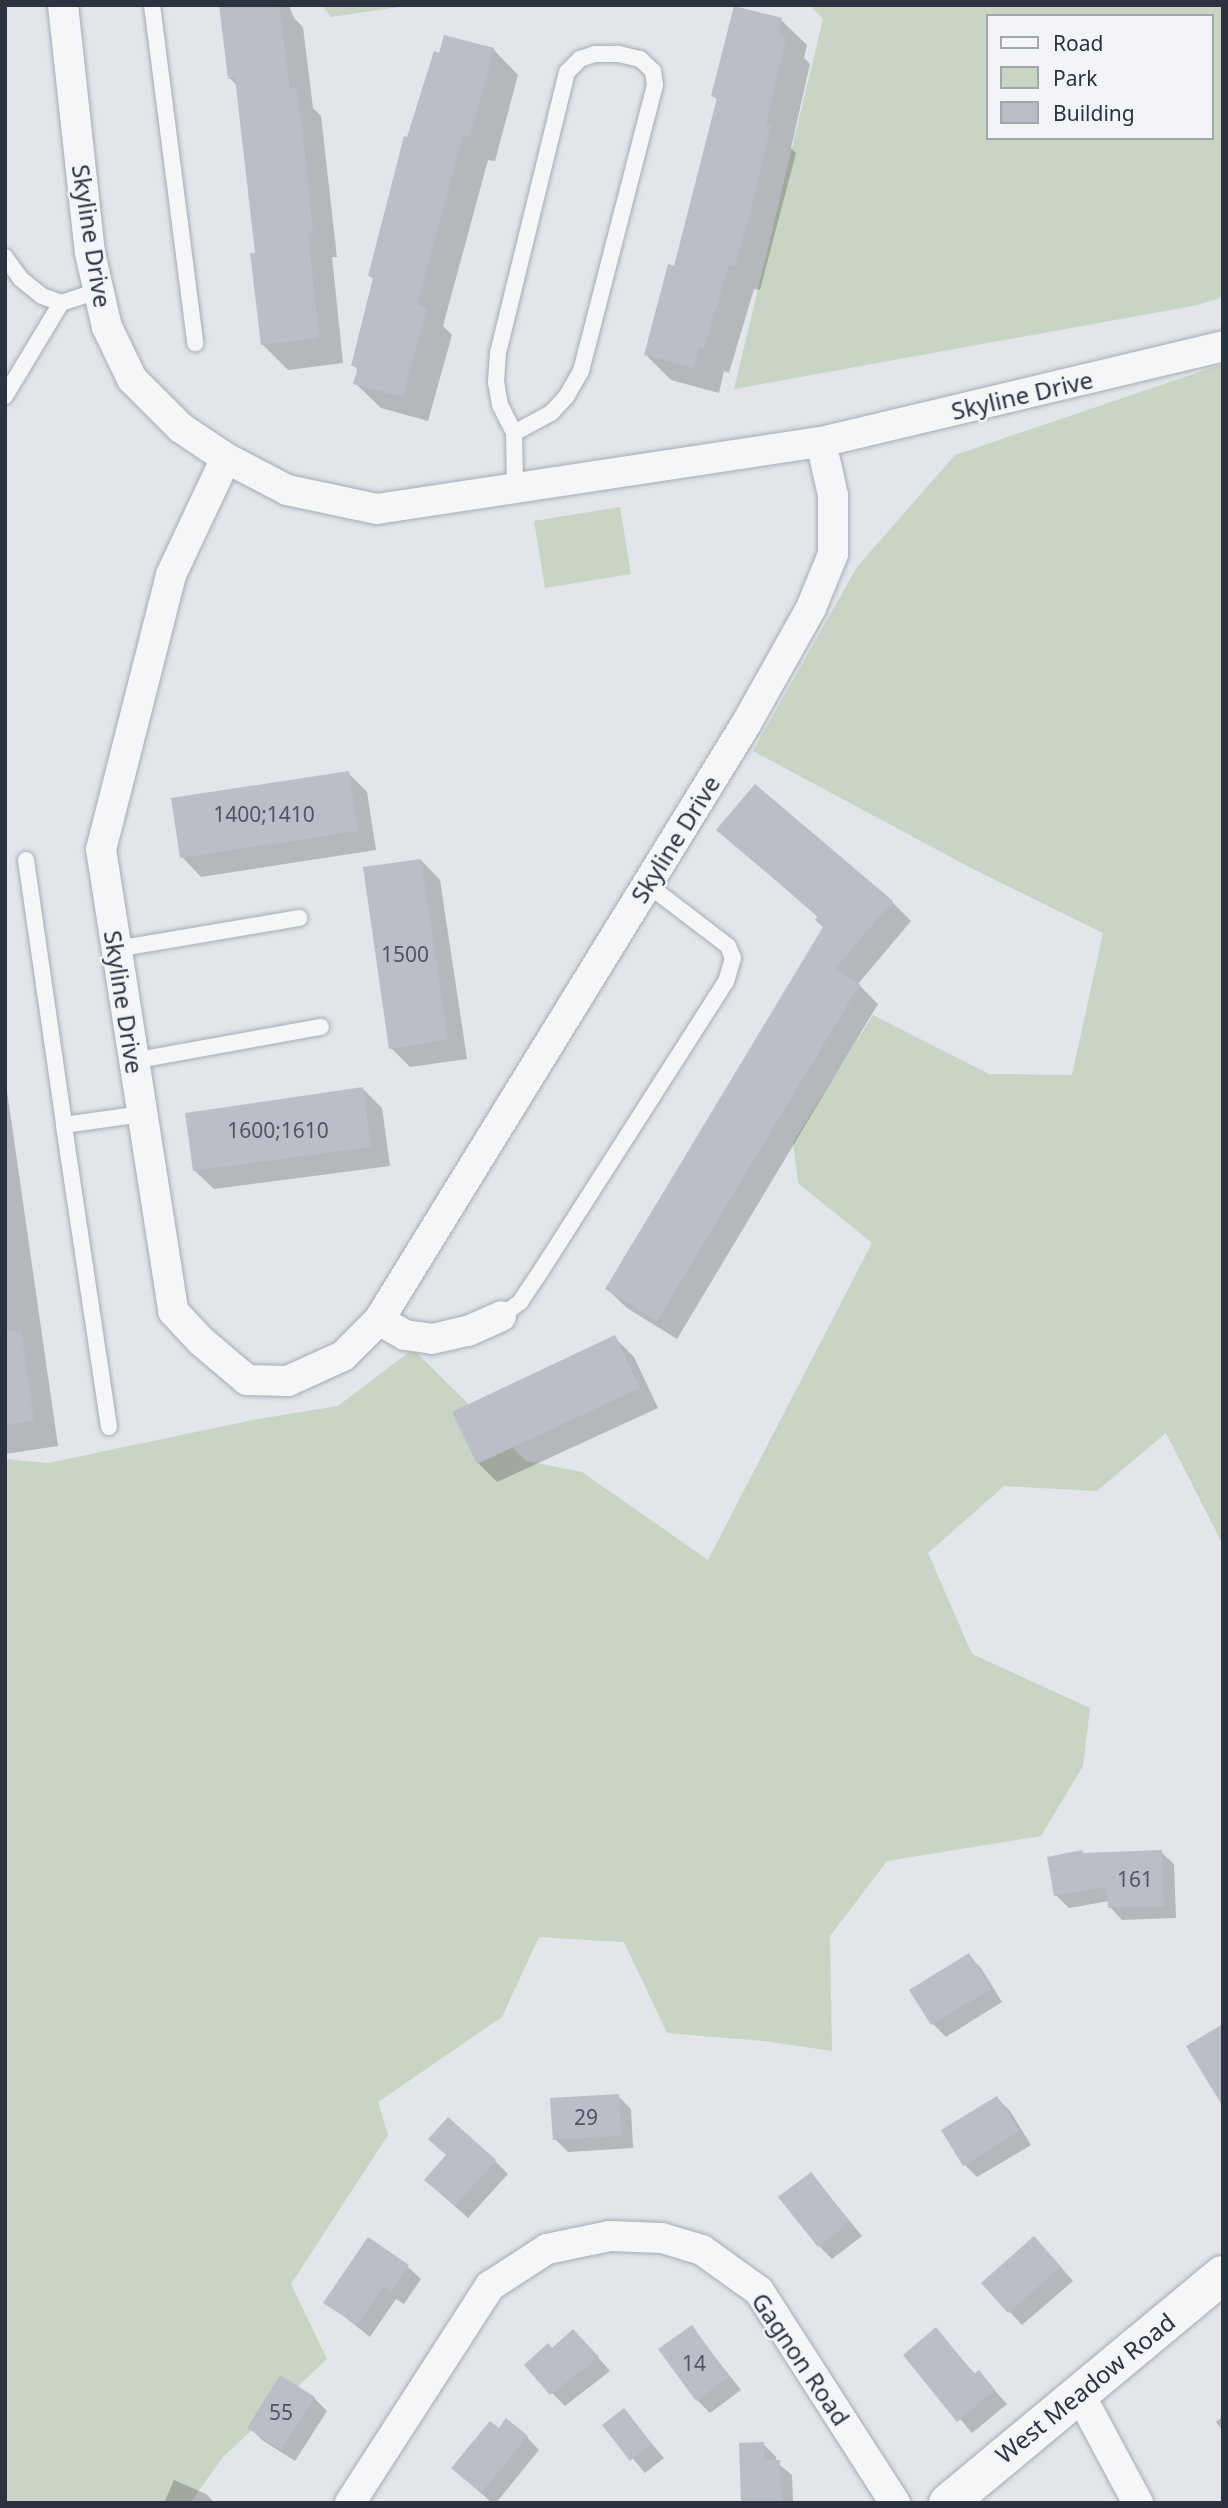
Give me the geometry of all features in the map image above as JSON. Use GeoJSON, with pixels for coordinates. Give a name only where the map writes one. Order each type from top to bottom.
{"type":"FeatureCollection","features":[{"type":"Feature","properties":{"kind":"street","name":"Skyline Drive"},"geometry":{"type":"LineString","coordinates":[[63,5],[90,253],[107,327],[132,379],[181,428],[226,458],[287,490],[377,509],[821,442],[1223,346]]}},
{"type":"Feature","properties":{"kind":"street","name":"Skyline Drive"},"geometry":{"type":"LineString","coordinates":[[226,458],[171,575],[101,849],[173,1311],[201,1341],[247,1380],[288,1381],[343,1356],[379,1320],[746,724],[811,608],[833,554],[833,495],[821,442]]}},
{"type":"Feature","properties":{"kind":"street"},"geometry":{"type":"LineString","coordinates":[[379,1320],[405,1335],[432,1339],[468,1331],[501,1316]]}},
{"type":"Feature","properties":{"kind":"street","name":"Gagnon Road"},"geometry":{"type":"LineString","coordinates":[[350,2503],[490,2286],[547,2249],[610,2236],[662,2238],[702,2250],[759,2291],[895,2503]]}},
{"type":"Feature","properties":{"kind":"street","name":"West Meadow Road"},"geometry":{"type":"LineString","coordinates":[[948,2503],[1223,2275]]}},
{"type":"Feature","properties":{"kind":"street"},"geometry":{"type":"LineString","coordinates":[[1079,2393],[1138,2503]]}},
{"type":"Feature","properties":{"kind":"lane"},"geometry":{"type":"LineString","coordinates":[[152,5],[195,343]]}},
{"type":"Feature","properties":{"kind":"lane"},"geometry":{"type":"LineString","coordinates":[[514,433],[551,413],[581,371],[655,85],[653,71],[640,59],[618,54],[595,54],[580,59],[567,72],[498,353],[496,382],[500,405],[514,433],[515,487]]}},
{"type":"Feature","properties":{"kind":"lane"},"geometry":{"type":"LineString","coordinates":[[5,257],[21,279],[42,296],[61,303],[98,291]]}},
{"type":"Feature","properties":{"kind":"lane"},"geometry":{"type":"LineString","coordinates":[[5,396],[61,303]]}},
{"type":"Feature","properties":{"kind":"lane"},"geometry":{"type":"LineString","coordinates":[[26,860],[109,1427]]}},
{"type":"Feature","properties":{"kind":"lane"},"geometry":{"type":"LineString","coordinates":[[501,1316],[520,1302],[537,1277],[726,982],[733,958],[728,946],[647,884]]}},
{"type":"Feature","properties":{"kind":"lane"},"geometry":{"type":"LineString","coordinates":[[116,948],[299,918]]}},
{"type":"Feature","properties":{"kind":"lane"},"geometry":{"type":"LineString","coordinates":[[133,1061],[321,1027]]}},
{"type":"Feature","properties":{"kind":"lane"},"geometry":{"type":"LineString","coordinates":[[64,1125],[142,1114]]}},
{"type":"Feature","properties":{"kind":"green space"},"geometry":{"type":"Polygon","coordinates":[[[322,5],[413,5],[331,17],[322,5]]]}},
{"type":"Feature","properties":{"kind":"green space"},"geometry":{"type":"Polygon","coordinates":[[[810,5],[1223,5],[1223,297],[1198,305],[734,389],[823,19],[810,5]]]}},
{"type":"Feature","properties":{"kind":"green space"},"geometry":{"type":"Polygon","coordinates":[[[1223,364],[1223,1545],[1166,1433],[1097,1491],[1004,1486],[928,1553],[972,1654],[1090,1708],[1083,1766],[1041,1836],[887,1861],[830,1936],[832,2051],[764,2041],[667,2033],[624,1942],[539,1937],[502,2017],[378,2102],[388,2135],[291,2284],[327,2359],[223,2457],[190,2503],[5,2503],[5,1459],[48,1463],[253,1420],[338,1406],[413,1349],[526,1461],[582,1472],[708,1560],[872,1243],[798,1183],[793,1142],[873,1015],[989,1074],[1072,1075],[1103,933],[973,869],[753,751],[857,567],[955,455],[1223,364]]]}},
{"type":"Feature","properties":{"kind":"green space"},"geometry":{"type":"Polygon","coordinates":[[[620,507],[631,574],[545,588],[534,521],[620,507]]]}},
{"type":"Feature","properties":{"kind":"building"},"geometry":{"type":"Polygon","coordinates":[[[219,5],[279,5],[290,89],[297,88],[304,144],[313,232],[308,232],[319,338],[261,345],[250,253],[255,253],[235,78],[228,79],[219,5]]]}},
{"type":"Feature","properties":{"kind":"building"},"geometry":{"type":"Polygon","coordinates":[[[734,6],[782,18],[778,35],[786,38],[766,125],[771,126],[750,214],[735,266],[729,264],[704,349],[699,347],[694,368],[644,355],[668,264],[674,266],[717,98],[711,96],[734,6]]]}},
{"type":"Feature","properties":{"kind":"building"},"geometry":{"type":"Polygon","coordinates":[[[444,35],[494,48],[470,137],[463,136],[417,305],[427,308],[403,397],[353,384],[358,367],[351,366],[373,278],[368,276],[404,136],[407,137],[434,51],[439,53],[444,35]]]}},
{"type":"Feature","properties":{"kind":"building"},"geometry":{"type":"Polygon","coordinates":[[[349,771],[358,831],[180,858],[171,798],[349,771]]]}},
{"type":"Feature","properties":{"kind":"building"},"geometry":{"type":"Polygon","coordinates":[[[755,784],[893,901],[835,968],[860,984],[657,1321],[605,1289],[823,927],[815,920],[818,916],[716,830],[755,784]]]}},
{"type":"Feature","properties":{"kind":"building"},"geometry":{"type":"Polygon","coordinates":[[[421,859],[448,1040],[389,1049],[363,867],[421,859]]]}},
{"type":"Feature","properties":{"kind":"building"},"geometry":{"type":"Polygon","coordinates":[[[363,1087],[371,1147],[193,1171],[185,1113],[363,1087]]]}},
{"type":"Feature","properties":{"kind":"building"},"geometry":{"type":"Polygon","coordinates":[[[21,1330],[34,1421],[5,1425],[5,1331],[21,1330]]]}},
{"type":"Feature","properties":{"kind":"building"},"geometry":{"type":"Polygon","coordinates":[[[615,1335],[640,1388],[477,1464],[452,1412],[615,1335]]]}},
{"type":"Feature","properties":{"kind":"building"},"geometry":{"type":"Polygon","coordinates":[[[1082,1850],[1083,1853],[1162,1850],[1164,1906],[1108,1908],[1107,1887],[1054,1896],[1047,1857],[1082,1850]]]}},
{"type":"Feature","properties":{"kind":"building"},"geometry":{"type":"Polygon","coordinates":[[[969,1953],[991,1989],[931,2025],[909,1990],[969,1953]]]}},
{"type":"Feature","properties":{"kind":"building"},"geometry":{"type":"Polygon","coordinates":[[[1223,2024],[1223,2107],[1186,2046],[1223,2024]]]}},
{"type":"Feature","properties":{"kind":"building"},"geometry":{"type":"Polygon","coordinates":[[[619,2094],[621,2136],[553,2140],[550,2098],[619,2094]]]}},
{"type":"Feature","properties":{"kind":"building"},"geometry":{"type":"Polygon","coordinates":[[[997,2096],[1019,2131],[963,2166],[941,2130],[997,2096]]]}},
{"type":"Feature","properties":{"kind":"building"},"geometry":{"type":"Polygon","coordinates":[[[448,2117],[496,2160],[455,2206],[424,2180],[446,2155],[428,2139],[448,2117]]]}},
{"type":"Feature","properties":{"kind":"building"},"geometry":{"type":"Polygon","coordinates":[[[811,2172],[850,2222],[818,2247],[778,2197],[811,2172]]]}},
{"type":"Feature","properties":{"kind":"building"},"geometry":{"type":"Polygon","coordinates":[[[1034,2236],[1061,2267],[1008,2313],[981,2283],[1034,2236]]]}},
{"type":"Feature","properties":{"kind":"building"},"geometry":{"type":"Polygon","coordinates":[[[368,2237],[409,2265],[391,2293],[383,2287],[357,2325],[323,2303],[368,2237]]]}},
{"type":"Feature","properties":{"kind":"building"},"geometry":{"type":"Polygon","coordinates":[[[692,2325],[729,2377],[696,2401],[658,2349],[692,2325]]]}},
{"type":"Feature","properties":{"kind":"building"},"geometry":{"type":"Polygon","coordinates":[[[936,2327],[974,2374],[979,2370],[995,2390],[957,2422],[903,2355],[936,2327]]]}},
{"type":"Feature","properties":{"kind":"building"},"geometry":{"type":"Polygon","coordinates":[[[573,2329],[599,2357],[550,2395],[524,2365],[548,2343],[552,2348],[573,2329]]]}},
{"type":"Feature","properties":{"kind":"building"},"geometry":{"type":"Polygon","coordinates":[[[280,2375],[315,2397],[281,2450],[247,2428],[280,2375]]]}},
{"type":"Feature","properties":{"kind":"building"},"geometry":{"type":"Polygon","coordinates":[[[624,2408],[652,2444],[630,2461],[602,2425],[624,2408]]]}},
{"type":"Feature","properties":{"kind":"building"},"geometry":{"type":"Polygon","coordinates":[[[506,2418],[528,2436],[481,2493],[451,2468],[490,2421],[499,2428],[506,2418]]]}},
{"type":"Feature","properties":{"kind":"building"},"geometry":{"type":"Polygon","coordinates":[[[764,2442],[764,2460],[780,2460],[781,2503],[741,2503],[739,2443],[764,2442]]]}}]}
